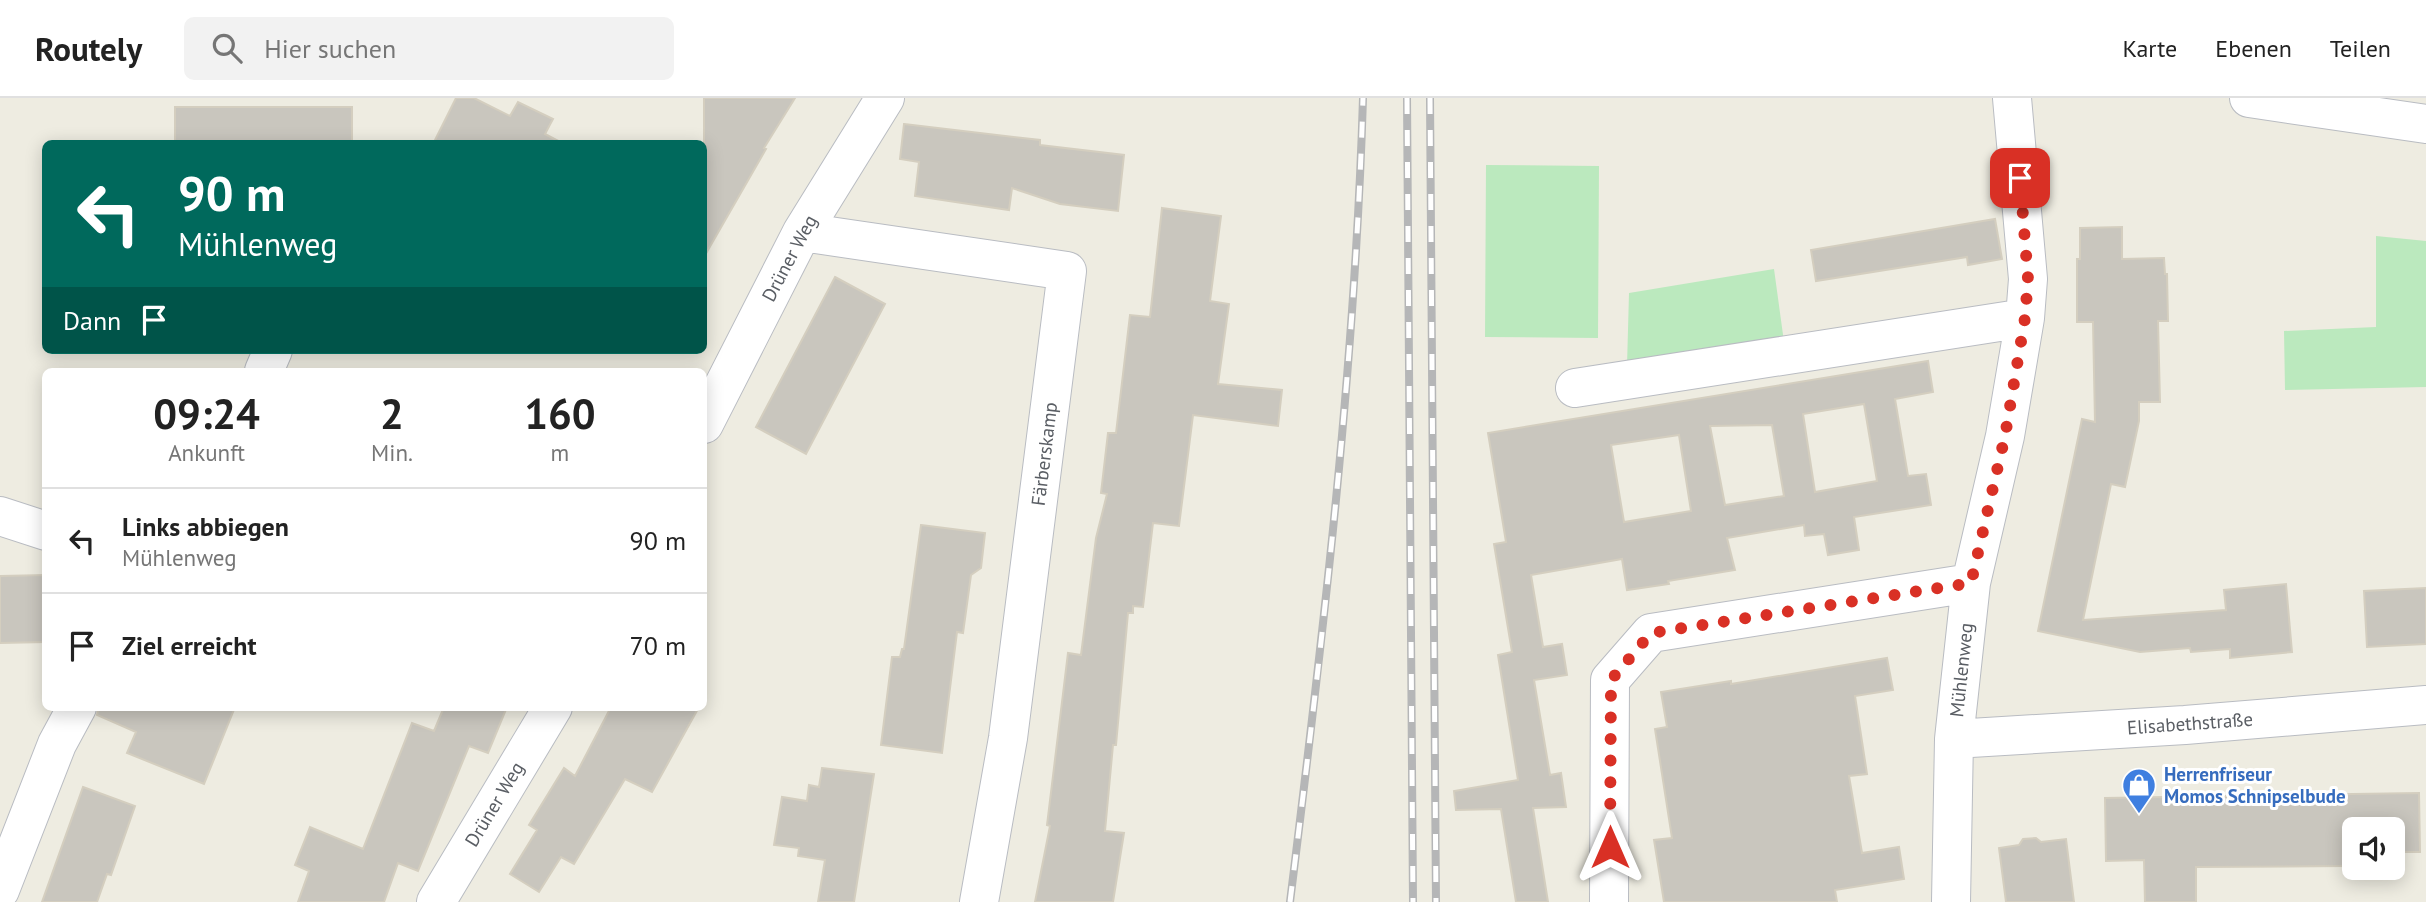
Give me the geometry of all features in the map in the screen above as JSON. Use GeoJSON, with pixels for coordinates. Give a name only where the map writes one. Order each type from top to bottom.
{"type":"FeatureCollection","features":[{"type":"Feature","properties":{"kind":"street","name":"Drüner Weg"},"geometry":{"type":"LineString","coordinates":[[707,418],[802,232],[885,98]]}},
{"type":"Feature","properties":{"kind":"street","name":"Mühlenweg"},"geometry":{"type":"LineString","coordinates":[[1951,902],[1954,738],[1971,583],[2005,436],[2025,318],[2028,279],[2012,98]]}},
{"type":"Feature","properties":{"kind":"street"},"geometry":{"type":"LineString","coordinates":[[2249,98],[2426,124]]}},
{"type":"Feature","properties":{"kind":"street","name":"Färberskamp"},"geometry":{"type":"LineString","coordinates":[[802,232],[1067,271],[1008,738],[979,902]]}},
{"type":"Feature","properties":{"kind":"street"},"geometry":{"type":"LineString","coordinates":[[1575,388],[2025,318]]}},
{"type":"Feature","properties":{"kind":"street"},"geometry":{"type":"LineString","coordinates":[[0,516],[42,530]]}},
{"type":"Feature","properties":{"kind":"street"},"geometry":{"type":"LineString","coordinates":[[1609,902],[1611,680],[1651,633],[1971,583]]}},
{"type":"Feature","properties":{"kind":"street","name":"Elisabethstraße"},"geometry":{"type":"LineString","coordinates":[[1954,738],[2185,725],[2426,705]]}},
{"type":"Feature","properties":{"kind":"street"},"geometry":{"type":"LineString","coordinates":[[0,890],[57,744],[75,711]]}},
{"type":"Feature","properties":{"kind":"street","name":"Drüner Weg"},"geometry":{"type":"LineString","coordinates":[[436,902],[551,711]]}},
{"type":"Feature","properties":{"kind":"green space"},"geometry":{"type":"Polygon","coordinates":[[[1486,165],[1599,166],[1598,338],[1485,337],[1486,165]]]}},
{"type":"Feature","properties":{"kind":"green space"},"geometry":{"type":"Polygon","coordinates":[[[2376,236],[2426,241],[2426,387],[2285,390],[2284,331],[2376,327],[2376,236]]]}},
{"type":"Feature","properties":{"kind":"green space"},"geometry":{"type":"Polygon","coordinates":[[[1774,269],[1784,342],[1627,366],[1629,293],[1774,269]]]}},
{"type":"Feature","properties":{"kind":"building"},"geometry":{"type":"Polygon","coordinates":[[[456,98],[474,98],[510,116],[518,102],[553,119],[545,134],[556,140],[435,140],[456,98]]]}},
{"type":"Feature","properties":{"kind":"building"},"geometry":{"type":"Polygon","coordinates":[[[704,98],[795,98],[707,252],[707,140],[704,140],[704,98]]]}},
{"type":"Feature","properties":{"kind":"building"},"geometry":{"type":"Polygon","coordinates":[[[175,107],[352,107],[352,140],[175,140],[175,107]]]}},
{"type":"Feature","properties":{"kind":"building"},"geometry":{"type":"Polygon","coordinates":[[[904,124],[1040,140],[1040,145],[1124,155],[1118,211],[1060,204],[1012,188],[1009,210],[915,196],[919,162],[900,159],[904,124]]]}},
{"type":"Feature","properties":{"kind":"building"},"geometry":{"type":"Polygon","coordinates":[[[1162,208],[1221,216],[1210,301],[1229,304],[1218,384],[1282,390],[1278,426],[1193,415],[1179,526],[1153,523],[1143,607],[1133,606],[1133,613],[1128,613],[1105,831],[1124,833],[1113,902],[1035,902],[1050,826],[1047,825],[1068,653],[1081,655],[1096,538],[1107,494],[1101,493],[1108,433],[1116,433],[1130,315],[1150,317],[1162,208]]]}},
{"type":"Feature","properties":{"kind":"building"},"geometry":{"type":"Polygon","coordinates":[[[1995,219],[2002,259],[1968,265],[1967,257],[1816,281],[1811,250],[1995,219]]]}},
{"type":"Feature","properties":{"kind":"building"},"geometry":{"type":"Polygon","coordinates":[[[2122,227],[2122,259],[2164,258],[2168,321],[2158,321],[2160,402],[2139,402],[2139,421],[2125,487],[2111,484],[2083,620],[2226,610],[2224,590],[2286,584],[2292,652],[2230,658],[2230,649],[2191,652],[2190,648],[2140,652],[2038,631],[2082,419],[2095,422],[2093,322],[2077,322],[2080,228],[2122,227]]]}},
{"type":"Feature","properties":{"kind":"building"},"geometry":{"type":"Polygon","coordinates":[[[835,277],[885,304],[806,454],[756,427],[835,277]]]}},
{"type":"Feature","properties":{"kind":"building"},"geometry":{"type":"Polygon","coordinates":[[[1928,361],[1933,392],[1895,399],[1908,476],[1926,474],[1931,505],[1854,517],[1859,550],[1828,555],[1824,534],[1805,536],[1804,525],[1727,538],[1735,570],[1668,581],[1669,584],[1627,590],[1622,559],[1531,575],[1543,647],[1562,644],[1567,675],[1534,680],[1550,775],[1561,773],[1566,807],[1533,808],[1548,902],[1516,902],[1501,809],[1456,810],[1454,791],[1518,780],[1498,655],[1512,652],[1494,544],[1506,542],[1488,433],[1928,361]],[[1864,404],[1803,414],[1815,492],[1877,481],[1864,404]],[[1772,425],[1710,426],[1725,505],[1784,496],[1772,425]],[[1679,435],[1611,445],[1624,522],[1691,511],[1679,435]]]}},
{"type":"Feature","properties":{"kind":"building"},"geometry":{"type":"Polygon","coordinates":[[[921,525],[985,533],[981,568],[971,575],[963,633],[957,632],[942,753],[881,745],[892,657],[900,657],[904,649],[921,525]]]}},
{"type":"Feature","properties":{"kind":"building"},"geometry":{"type":"Polygon","coordinates":[[[42,575],[42,642],[0,643],[0,576],[42,575]]]}},
{"type":"Feature","properties":{"kind":"building"},"geometry":{"type":"Polygon","coordinates":[[[2426,588],[2426,644],[2367,647],[2364,591],[2426,588]]]}},
{"type":"Feature","properties":{"kind":"building"},"geometry":{"type":"Polygon","coordinates":[[[1887,658],[1893,690],[1855,696],[1867,774],[1849,776],[1862,853],[1899,847],[1904,879],[1835,890],[1837,902],[1664,902],[1654,840],[1672,838],[1655,729],[1667,727],[1661,692],[1731,681],[1731,684],[1887,658]]]}},
{"type":"Feature","properties":{"kind":"building"},"geometry":{"type":"Polygon","coordinates":[[[98,711],[233,711],[204,784],[127,753],[136,732],[97,715],[98,711]]]}},
{"type":"Feature","properties":{"kind":"building"},"geometry":{"type":"Polygon","coordinates":[[[442,711],[505,711],[488,753],[469,746],[418,871],[398,863],[384,902],[298,902],[309,871],[295,865],[310,827],[363,849],[412,723],[434,731],[442,711]]]}},
{"type":"Feature","properties":{"kind":"building"},"geometry":{"type":"Polygon","coordinates":[[[609,711],[697,711],[652,792],[625,779],[574,864],[561,857],[539,892],[510,874],[537,830],[529,825],[564,768],[575,776],[609,711]]]}},
{"type":"Feature","properties":{"kind":"building"},"geometry":{"type":"Polygon","coordinates":[[[822,768],[874,774],[854,902],[818,902],[825,860],[798,856],[799,848],[774,845],[782,797],[807,801],[809,785],[819,787],[822,768]]]}},
{"type":"Feature","properties":{"kind":"building"},"geometry":{"type":"Polygon","coordinates":[[[83,787],[135,806],[111,875],[107,874],[97,902],[42,902],[83,787]]]}},
{"type":"Feature","properties":{"kind":"building"},"geometry":{"type":"Polygon","coordinates":[[[2419,793],[2420,852],[2405,852],[2405,817],[2342,817],[2342,866],[2196,867],[2196,902],[2145,902],[2144,860],[2106,861],[2105,798],[2419,793]]]}},
{"type":"Feature","properties":{"kind":"building"},"geometry":{"type":"Polygon","coordinates":[[[2036,838],[2041,842],[2066,839],[2074,902],[2006,902],[1999,848],[2019,845],[2023,839],[2036,838]]]}},
{"type":"Feature","properties":{"kind":"railway"},"geometry":{"type":"LineString","coordinates":[[1290,902],[1336,501],[1353,300],[1363,98]]}},
{"type":"Feature","properties":{"kind":"railway"},"geometry":{"type":"LineString","coordinates":[[1407,98],[1413,902]]}},
{"type":"Feature","properties":{"kind":"railway"},"geometry":{"type":"LineString","coordinates":[[1430,98],[1436,902]]}},
{"type":"Feature","properties":{"kind":"place","name":"Herrenfriseur Momos Schnipselbude"},"geometry":{"type":"Point","coordinates":[2139,815]}},
{"type":"Feature","properties":{"kind":"route"},"geometry":{"type":"LineString","coordinates":[[1610,847],[1611,680],[1651,633],[1971,583],[2005,436],[2025,318],[2028,279],[2020,178]]}}]}
